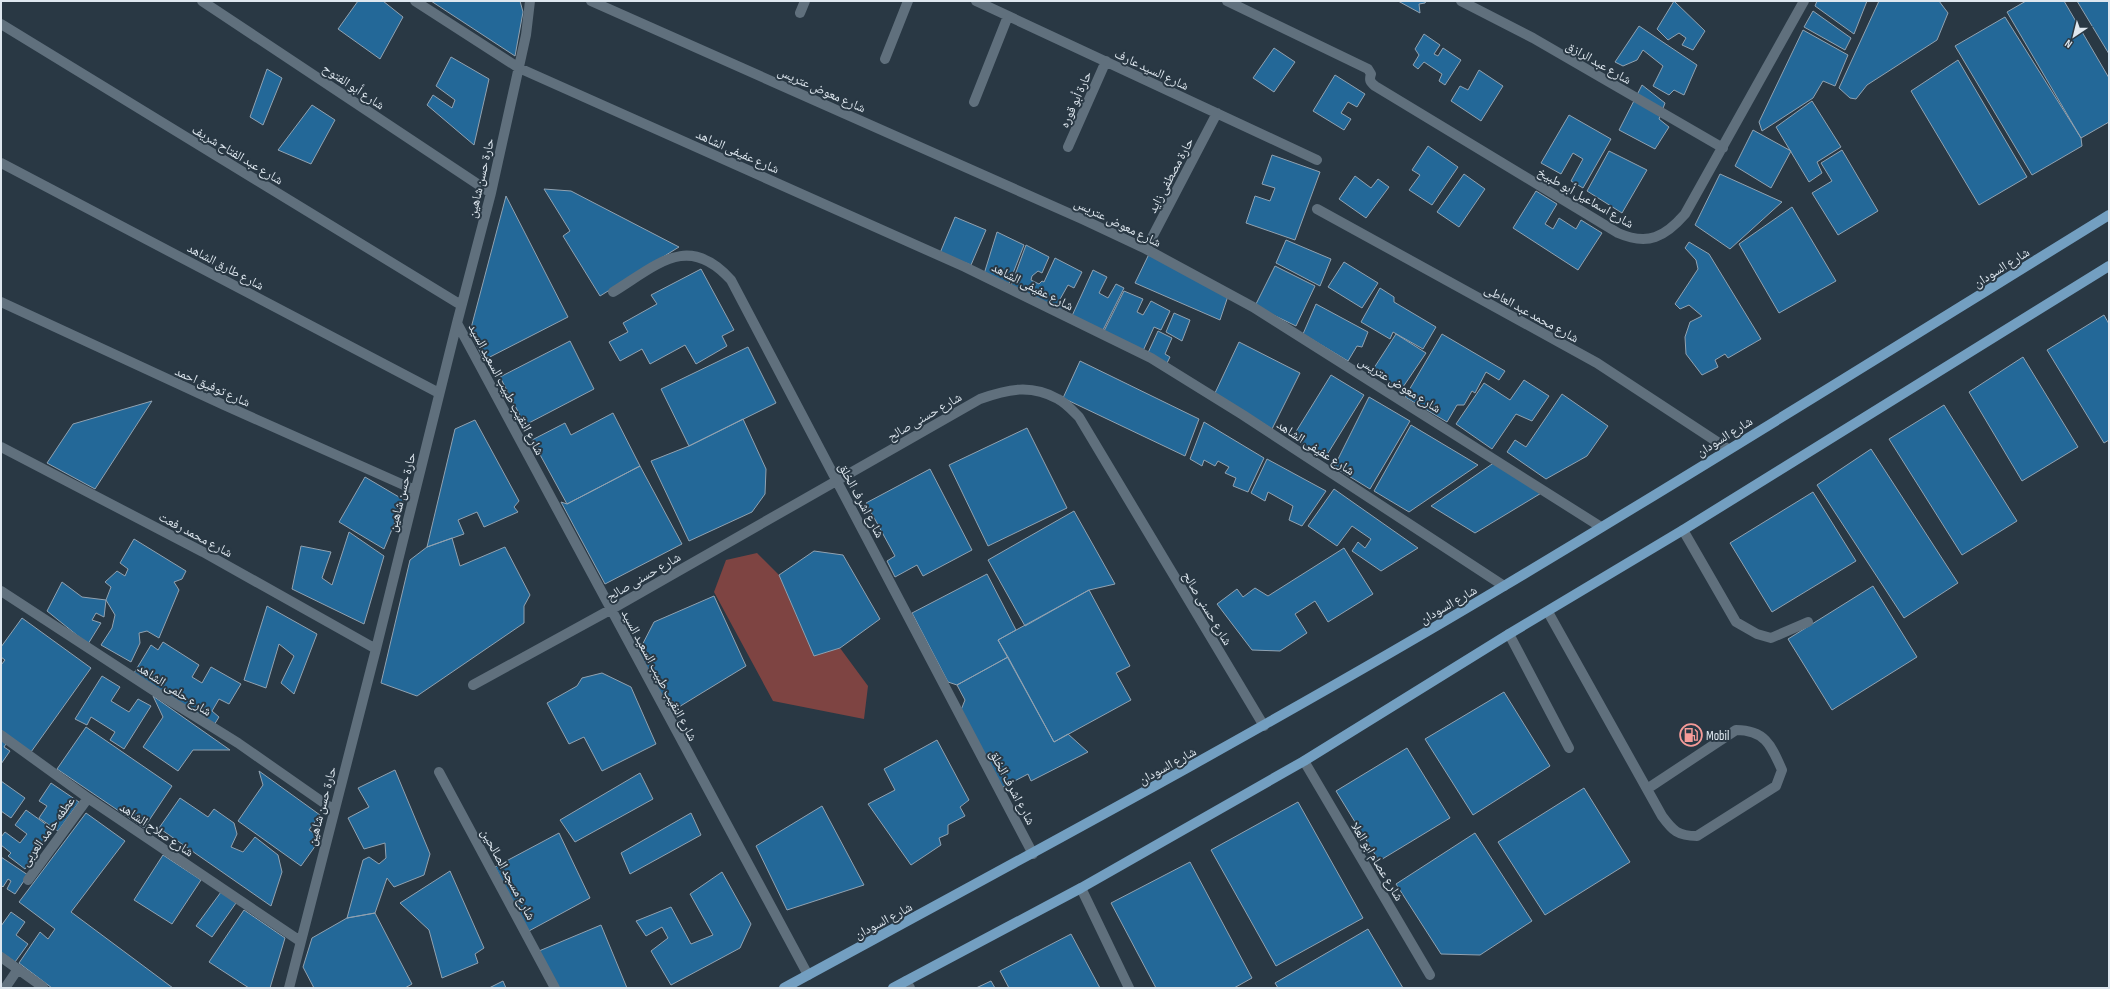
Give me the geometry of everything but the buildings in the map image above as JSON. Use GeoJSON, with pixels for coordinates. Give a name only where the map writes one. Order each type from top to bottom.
{"type":"FeatureCollection","features":[{"type":"Feature","properties":{"kind":"main road","name":"شارع السودان"},"geometry":{"type":"LineString","coordinates":[[784,988],[1033,854],[1264,726],[1504,586],[2109,215]]}},
{"type":"Feature","properties":{"kind":"main road"},"geometry":{"type":"LineString","coordinates":[[893,988],[908,984],[1304,761],[1509,634],[1683,530],[2109,266]]}},
{"type":"Feature","properties":{"kind":"street","name":"شارع أبو الفتوح"},"geometry":{"type":"LineString","coordinates":[[202,1],[491,193]]}},
{"type":"Feature","properties":{"kind":"street","name":"شارع عفيفى الشاهد"},"geometry":{"type":"LineString","coordinates":[[415,1],[519,68],[965,267],[1150,358],[1250,420],[1504,586]]}},
{"type":"Feature","properties":{"kind":"street","name":"حارة حسن شاهين"},"geometry":{"type":"LineString","coordinates":[[289,988],[376,649],[461,305],[491,193],[526,35],[530,1]]}},
{"type":"Feature","properties":{"kind":"street","name":"شارع معوض عتريس"},"geometry":{"type":"LineString","coordinates":[[591,1],[1040,200],[1146,249],[1253,306],[1601,527]]}},
{"type":"Feature","properties":{"kind":"street"},"geometry":{"type":"LineString","coordinates":[[800,13],[805,1]]}},
{"type":"Feature","properties":{"kind":"street"},"geometry":{"type":"LineString","coordinates":[[885,59],[908,1]]}},
{"type":"Feature","properties":{"kind":"street","name":"شارع السيد عارف"},"geometry":{"type":"LineString","coordinates":[[976,1],[1317,160]]}},
{"type":"Feature","properties":{"kind":"street","name":"شارع اسماعيل أبو طبيخ"},"geometry":{"type":"LineString","coordinates":[[1227,1],[1368,69],[1372,74],[1369,79],[1375,86],[1618,233],[1630,238],[1644,240],[1657,237],[1672,228],[1685,214],[1804,1]]}},
{"type":"Feature","properties":{"kind":"street","name":"شارع عبد الرازق"},"geometry":{"type":"LineString","coordinates":[[1461,1],[1533,38],[1723,148]]}},
{"type":"Feature","properties":{"kind":"street"},"geometry":{"type":"LineString","coordinates":[[974,102],[1008,16]]}},
{"type":"Feature","properties":{"kind":"street","name":"شارع عبد الفتاح شريف"},"geometry":{"type":"LineString","coordinates":[[1,24],[461,305]]}},
{"type":"Feature","properties":{"kind":"street","name":"حارة أبو قوره"},"geometry":{"type":"LineString","coordinates":[[1068,147],[1106,61]]}},
{"type":"Feature","properties":{"kind":"street","name":"حارة مصطفى زايد"},"geometry":{"type":"LineString","coordinates":[[1146,249],[1218,113]]}},
{"type":"Feature","properties":{"kind":"street","name":"شارع طارق الشاهد"},"geometry":{"type":"LineString","coordinates":[[1,163],[439,393]]}},
{"type":"Feature","properties":{"kind":"street","name":"شارع محمد عبد العاطى"},"geometry":{"type":"LineString","coordinates":[[1317,209],[1597,363],[1728,449]]}},
{"type":"Feature","properties":{"kind":"street","name":"شارع اشرف الخلق"},"geometry":{"type":"LineString","coordinates":[[613,292],[671,257],[688,255],[705,258],[720,267],[731,280],[1033,854]]}},
{"type":"Feature","properties":{"kind":"street","name":"شارع توفيق احمد"},"geometry":{"type":"LineString","coordinates":[[1,302],[217,402],[415,490]]}},
{"type":"Feature","properties":{"kind":"street","name":"شارع النقيب طبيب السعيد السيد"},"geometry":{"type":"LineString","coordinates":[[457,323],[610,610],[808,975]]}},
{"type":"Feature","properties":{"kind":"street","name":"شارع حسنى صالح"},"geometry":{"type":"LineString","coordinates":[[473,685],[610,610],[980,399],[1006,390],[1033,389],[1059,399],[1079,417],[1264,726]]}},
{"type":"Feature","properties":{"kind":"street","name":"شارع محمد رفعت"},"geometry":{"type":"LineString","coordinates":[[1,447],[203,552],[376,649]]}},
{"type":"Feature","properties":{"kind":"street"},"geometry":{"type":"LineString","coordinates":[[1683,530],[1736,622],[1757,634],[1771,638],[1808,622]]}},
{"type":"Feature","properties":{"kind":"street","name":"شارع حلمى الشاهد"},"geometry":{"type":"LineString","coordinates":[[1,591],[238,744],[334,810]]}},
{"type":"Feature","properties":{"kind":"street"},"geometry":{"type":"LineString","coordinates":[[1548,612],[1648,789],[1670,827],[1683,836],[1697,836],[1776,786],[1782,770],[1763,737],[1753,731],[1736,730],[1648,789]]}},
{"type":"Feature","properties":{"kind":"street"},"geometry":{"type":"LineString","coordinates":[[1509,634],[1569,748]]}},
{"type":"Feature","properties":{"kind":"street","name":"شارع صلاح الشاهد"},"geometry":{"type":"LineString","coordinates":[[1,735],[88,798],[300,941]]}},
{"type":"Feature","properties":{"kind":"street","name":"شارع عصام ابو العلا"},"geometry":{"type":"LineString","coordinates":[[1304,761],[1430,975]]}},
{"type":"Feature","properties":{"kind":"street","name":"شارع مسجد الصالحين"},"geometry":{"type":"LineString","coordinates":[[439,772],[555,988]]}},
{"type":"Feature","properties":{"kind":"street","name":"عطفه حامد العربى"},"geometry":{"type":"LineString","coordinates":[[28,880],[88,798]]}},
{"type":"Feature","properties":{"kind":"street"},"geometry":{"type":"LineString","coordinates":[[1080,888],[1129,988]]}},
{"type":"Feature","properties":{"kind":"street"},"geometry":{"type":"LineString","coordinates":[[1,958],[43,987],[42,988]]}},
{"type":"Feature","properties":{"kind":"street"},"geometry":{"type":"LineString","coordinates":[[5,988],[18,969]]}},
{"type":"Feature","properties":{"kind":"shaded area"},"geometry":{"type":"Polygon","coordinates":[[[757,553],[779,575],[814,656],[840,648],[868,686],[864,719],[773,701],[714,592],[726,560],[757,553]]]}},
{"type":"Feature","properties":{"kind":"place","name":"Mobil"},"geometry":{"type":"Point","coordinates":[1691,735]}}]}
